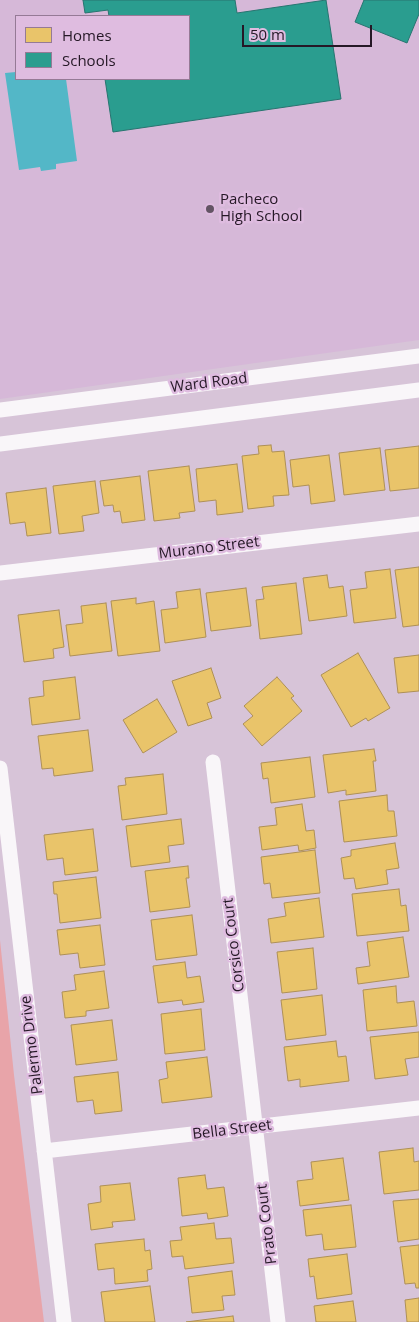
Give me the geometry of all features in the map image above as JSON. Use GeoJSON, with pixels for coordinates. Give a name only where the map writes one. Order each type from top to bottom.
{"type":"FeatureCollection","features":[{"type":"Feature","properties":{"kind":"street","name":"Ward Road"},"geometry":{"type":"LineString","coordinates":[[0,410],[419,356]]}},
{"type":"Feature","properties":{"kind":"street"},"geometry":{"type":"LineString","coordinates":[[0,444],[419,390]]}},
{"type":"Feature","properties":{"kind":"street","name":"Murano Street"},"geometry":{"type":"LineString","coordinates":[[0,572],[419,524]]}},
{"type":"Feature","properties":{"kind":"street","name":"Corsico Court"},"geometry":{"type":"LineString","coordinates":[[213,762],[256,1127]]}},
{"type":"Feature","properties":{"kind":"street","name":"Palermo Drive"},"geometry":{"type":"LineString","coordinates":[[0,768],[6,869],[44,1151],[64,1322]]}},
{"type":"Feature","properties":{"kind":"street","name":"Bella Street"},"geometry":{"type":"LineString","coordinates":[[44,1151],[419,1108]]}},
{"type":"Feature","properties":{"kind":"street","name":"Prato Court"},"geometry":{"type":"LineString","coordinates":[[256,1127],[278,1322]]}},
{"type":"Feature","properties":{"kind":"shaded area","name":"Pacheco High School"},"geometry":{"type":"Polygon","coordinates":[[[0,0],[419,0],[419,340],[0,399],[0,0]]]}},
{"type":"Feature","properties":{"kind":"shaded area"},"geometry":{"type":"Polygon","coordinates":[[[0,940],[14,1075],[44,1322],[0,1322],[0,940]]]}},
{"type":"Feature","properties":{"kind":"water"},"geometry":{"type":"Polygon","coordinates":[[[15,72],[15,80],[66,80],[77,161],[56,164],[56,169],[41,171],[40,167],[19,170],[5,73],[15,72]]]}},
{"type":"Feature","properties":{"kind":"building: Homes"},"geometry":{"type":"Polygon","coordinates":[[[271,445],[272,452],[284,451],[289,495],[273,496],[274,506],[248,509],[242,456],[259,454],[258,446],[271,445]]]}},
{"type":"Feature","properties":{"kind":"building: Homes"},"geometry":{"type":"Polygon","coordinates":[[[419,446],[419,488],[390,491],[385,450],[419,446]]]}},
{"type":"Feature","properties":{"kind":"building: Homes"},"geometry":{"type":"Polygon","coordinates":[[[380,448],[385,490],[344,495],[339,453],[380,448]]]}},
{"type":"Feature","properties":{"kind":"building: Homes"},"geometry":{"type":"Polygon","coordinates":[[[329,455],[335,501],[311,504],[309,485],[293,487],[290,460],[329,455]]]}},
{"type":"Feature","properties":{"kind":"building: Homes"},"geometry":{"type":"Polygon","coordinates":[[[237,464],[243,512],[217,515],[216,500],[199,502],[196,469],[237,464]]]}},
{"type":"Feature","properties":{"kind":"building: Homes"},"geometry":{"type":"Polygon","coordinates":[[[189,466],[195,511],[179,513],[180,518],[154,521],[148,471],[189,466]]]}},
{"type":"Feature","properties":{"kind":"building: Homes"},"geometry":{"type":"Polygon","coordinates":[[[140,476],[145,520],[122,523],[120,511],[114,512],[113,505],[104,506],[100,481],[140,476]]]}},
{"type":"Feature","properties":{"kind":"building: Homes"},"geometry":{"type":"Polygon","coordinates":[[[95,481],[99,513],[82,516],[84,531],[59,534],[53,486],[95,481]]]}},
{"type":"Feature","properties":{"kind":"building: Homes"},"geometry":{"type":"Polygon","coordinates":[[[46,488],[51,533],[27,536],[25,522],[10,524],[6,493],[46,488]]]}},
{"type":"Feature","properties":{"kind":"building: Homes"},"geometry":{"type":"Polygon","coordinates":[[[419,567],[419,625],[403,627],[395,570],[419,567]]]}},
{"type":"Feature","properties":{"kind":"building: Homes"},"geometry":{"type":"Polygon","coordinates":[[[390,569],[396,618],[354,623],[350,590],[367,588],[365,572],[390,569]]]}},
{"type":"Feature","properties":{"kind":"building: Homes"},"geometry":{"type":"Polygon","coordinates":[[[327,575],[329,588],[343,586],[347,616],[309,621],[303,578],[327,575]]]}},
{"type":"Feature","properties":{"kind":"building: Homes"},"geometry":{"type":"Polygon","coordinates":[[[296,583],[302,634],[260,639],[256,600],[264,599],[262,587],[296,583]]]}},
{"type":"Feature","properties":{"kind":"building: Homes"},"geometry":{"type":"Polygon","coordinates":[[[246,588],[251,626],[211,631],[206,593],[246,588]]]}},
{"type":"Feature","properties":{"kind":"building: Homes"},"geometry":{"type":"Polygon","coordinates":[[[200,589],[206,637],[165,643],[161,610],[178,608],[176,592],[200,589]]]}},
{"type":"Feature","properties":{"kind":"building: Homes"},"geometry":{"type":"Polygon","coordinates":[[[136,598],[136,604],[154,601],[160,651],[118,656],[111,601],[136,598]]]}},
{"type":"Feature","properties":{"kind":"building: Homes"},"geometry":{"type":"Polygon","coordinates":[[[106,603],[112,651],[70,656],[66,625],[83,623],[81,606],[106,603]]]}},
{"type":"Feature","properties":{"kind":"building: Homes"},"geometry":{"type":"Polygon","coordinates":[[[59,610],[64,647],[53,649],[54,658],[24,662],[18,615],[59,610]]]}},
{"type":"Feature","properties":{"kind":"building: Homes"},"geometry":{"type":"Polygon","coordinates":[[[358,653],[390,708],[368,721],[366,718],[351,727],[321,675],[358,653]]]}},
{"type":"Feature","properties":{"kind":"building: Homes"},"geometry":{"type":"Polygon","coordinates":[[[419,655],[419,691],[398,693],[394,658],[419,655]]]}},
{"type":"Feature","properties":{"kind":"building: Homes"},"geometry":{"type":"Polygon","coordinates":[[[211,668],[221,698],[207,703],[212,718],[188,726],[172,681],[211,668]]]}},
{"type":"Feature","properties":{"kind":"building: Homes"},"geometry":{"type":"Polygon","coordinates":[[[75,677],[80,719],[32,725],[29,698],[44,696],[43,681],[75,677]]]}},
{"type":"Feature","properties":{"kind":"building: Homes"},"geometry":{"type":"Polygon","coordinates":[[[277,677],[294,696],[291,698],[302,711],[262,746],[243,724],[253,716],[244,706],[277,677]]]}},
{"type":"Feature","properties":{"kind":"building: Homes"},"geometry":{"type":"Polygon","coordinates":[[[157,699],[177,732],[143,753],[123,720],[157,699]]]}},
{"type":"Feature","properties":{"kind":"building: Homes"},"geometry":{"type":"Polygon","coordinates":[[[88,730],[93,771],[54,776],[53,768],[42,769],[38,736],[88,730]]]}},
{"type":"Feature","properties":{"kind":"building: Homes"},"geometry":{"type":"Polygon","coordinates":[[[374,749],[376,761],[373,761],[376,791],[346,795],[346,790],[328,793],[323,755],[374,749]]]}},
{"type":"Feature","properties":{"kind":"building: Homes"},"geometry":{"type":"Polygon","coordinates":[[[310,757],[315,797],[271,803],[268,778],[263,779],[261,763],[310,757]]]}},
{"type":"Feature","properties":{"kind":"building: Homes"},"geometry":{"type":"Polygon","coordinates":[[[163,774],[167,814],[122,820],[118,786],[126,785],[125,778],[163,774]]]}},
{"type":"Feature","properties":{"kind":"building: Homes"},"geometry":{"type":"Polygon","coordinates":[[[387,795],[388,811],[394,811],[397,836],[344,842],[339,801],[387,795]]]}},
{"type":"Feature","properties":{"kind":"building: Homes"},"geometry":{"type":"Polygon","coordinates":[[[302,804],[306,831],[314,830],[316,848],[299,851],[298,845],[262,850],[259,827],[277,825],[275,808],[302,804]]]}},
{"type":"Feature","properties":{"kind":"building: Homes"},"geometry":{"type":"Polygon","coordinates":[[[181,819],[184,844],[168,846],[170,862],[131,867],[126,826],[181,819]]]}},
{"type":"Feature","properties":{"kind":"building: Homes"},"geometry":{"type":"Polygon","coordinates":[[[93,829],[98,871],[65,875],[63,858],[47,860],[44,835],[93,829]]]}},
{"type":"Feature","properties":{"kind":"building: Homes"},"geometry":{"type":"Polygon","coordinates":[[[395,843],[399,868],[386,870],[388,884],[356,889],[354,878],[344,879],[341,858],[351,856],[351,850],[395,843]]]}},
{"type":"Feature","properties":{"kind":"building: Homes"},"geometry":{"type":"Polygon","coordinates":[[[315,850],[320,893],[272,898],[270,883],[264,884],[261,857],[315,850]]]}},
{"type":"Feature","properties":{"kind":"building: Homes"},"geometry":{"type":"Polygon","coordinates":[[[188,866],[189,878],[186,878],[190,907],[150,912],[145,871],[188,866]]]}},
{"type":"Feature","properties":{"kind":"building: Homes"},"geometry":{"type":"Polygon","coordinates":[[[96,877],[101,918],[60,923],[57,894],[54,894],[53,882],[96,877]]]}},
{"type":"Feature","properties":{"kind":"building: Homes"},"geometry":{"type":"Polygon","coordinates":[[[399,889],[401,906],[406,905],[409,931],[357,936],[352,894],[399,889]]]}},
{"type":"Feature","properties":{"kind":"building: Homes"},"geometry":{"type":"Polygon","coordinates":[[[319,898],[324,937],[271,943],[268,919],[286,916],[284,903],[319,898]]]}},
{"type":"Feature","properties":{"kind":"building: Homes"},"geometry":{"type":"Polygon","coordinates":[[[192,915],[197,955],[156,960],[151,920],[192,915]]]}},
{"type":"Feature","properties":{"kind":"building: Homes"},"geometry":{"type":"Polygon","coordinates":[[[100,925],[105,965],[80,968],[78,953],[60,955],[57,930],[100,925]]]}},
{"type":"Feature","properties":{"kind":"building: Homes"},"geometry":{"type":"Polygon","coordinates":[[[403,937],[409,977],[358,984],[356,968],[370,966],[367,942],[403,937]]]}},
{"type":"Feature","properties":{"kind":"building: Homes"},"geometry":{"type":"Polygon","coordinates":[[[313,948],[317,989],[282,993],[277,952],[313,948]]]}},
{"type":"Feature","properties":{"kind":"building: Homes"},"geometry":{"type":"Polygon","coordinates":[[[185,962],[187,978],[200,976],[204,1002],[183,1005],[182,1000],[158,1003],[153,966],[185,962]]]}},
{"type":"Feature","properties":{"kind":"building: Homes"},"geometry":{"type":"Polygon","coordinates":[[[104,971],[109,1008],[86,1011],[86,1016],[65,1018],[62,992],[76,990],[74,975],[104,971]]]}},
{"type":"Feature","properties":{"kind":"building: Homes"},"geometry":{"type":"Polygon","coordinates":[[[396,986],[397,1003],[414,1001],[417,1026],[367,1031],[363,990],[396,986]]]}},
{"type":"Feature","properties":{"kind":"building: Homes"},"geometry":{"type":"Polygon","coordinates":[[[322,995],[326,1035],[286,1040],[281,1000],[322,995]]]}},
{"type":"Feature","properties":{"kind":"building: Homes"},"geometry":{"type":"Polygon","coordinates":[[[201,1009],[205,1050],[165,1054],[161,1014],[201,1009]]]}},
{"type":"Feature","properties":{"kind":"building: Homes"},"geometry":{"type":"Polygon","coordinates":[[[112,1020],[117,1060],[76,1065],[71,1025],[112,1020]]]}},
{"type":"Feature","properties":{"kind":"building: Homes"},"geometry":{"type":"Polygon","coordinates":[[[419,1032],[419,1057],[405,1059],[408,1075],[375,1079],[370,1037],[419,1032]]]}},
{"type":"Feature","properties":{"kind":"building: Homes"},"geometry":{"type":"Polygon","coordinates":[[[336,1041],[338,1057],[346,1056],[349,1081],[300,1087],[300,1079],[288,1081],[284,1047],[336,1041]]]}},
{"type":"Feature","properties":{"kind":"building: Homes"},"geometry":{"type":"Polygon","coordinates":[[[207,1057],[212,1097],[162,1103],[159,1080],[168,1078],[166,1062],[207,1057]]]}},
{"type":"Feature","properties":{"kind":"building: Homes"},"geometry":{"type":"Polygon","coordinates":[[[118,1072],[122,1111],[95,1114],[93,1100],[77,1102],[74,1077],[118,1072]]]}},
{"type":"Feature","properties":{"kind":"building: Homes"},"geometry":{"type":"Polygon","coordinates":[[[413,1148],[414,1162],[419,1161],[419,1190],[384,1194],[379,1152],[413,1148]]]}},
{"type":"Feature","properties":{"kind":"building: Homes"},"geometry":{"type":"Polygon","coordinates":[[[343,1158],[349,1200],[300,1206],[297,1181],[313,1179],[311,1162],[343,1158]]]}},
{"type":"Feature","properties":{"kind":"building: Homes"},"geometry":{"type":"Polygon","coordinates":[[[205,1175],[207,1189],[224,1187],[228,1216],[208,1219],[207,1213],[182,1216],[178,1178],[205,1175]]]}},
{"type":"Feature","properties":{"kind":"building: Homes"},"geometry":{"type":"Polygon","coordinates":[[[130,1183],[135,1220],[112,1222],[113,1227],[91,1230],[88,1204],[101,1202],[100,1186],[130,1183]]]}},
{"type":"Feature","properties":{"kind":"building: Homes"},"geometry":{"type":"Polygon","coordinates":[[[419,1199],[419,1239],[398,1242],[393,1201],[419,1199]]]}},
{"type":"Feature","properties":{"kind":"building: Homes"},"geometry":{"type":"Polygon","coordinates":[[[351,1205],[356,1247],[324,1250],[322,1234],[306,1236],[303,1210],[351,1205]]]}},
{"type":"Feature","properties":{"kind":"building: Homes"},"geometry":{"type":"Polygon","coordinates":[[[214,1223],[216,1239],[231,1238],[234,1263],[185,1269],[183,1256],[172,1257],[170,1241],[182,1240],[180,1227],[214,1223]]]}},
{"type":"Feature","properties":{"kind":"building: Homes"},"geometry":{"type":"Polygon","coordinates":[[[144,1239],[145,1251],[150,1250],[152,1269],[147,1270],[148,1281],[115,1284],[114,1268],[98,1270],[95,1244],[144,1239]]]}},
{"type":"Feature","properties":{"kind":"building: Homes"},"geometry":{"type":"Polygon","coordinates":[[[419,1245],[419,1288],[416,1288],[415,1283],[405,1284],[400,1247],[419,1245]]]}},
{"type":"Feature","properties":{"kind":"building: Homes"},"geometry":{"type":"Polygon","coordinates":[[[347,1254],[352,1294],[317,1299],[314,1276],[310,1277],[308,1259],[347,1254]]]}},
{"type":"Feature","properties":{"kind":"building: Homes"},"geometry":{"type":"Polygon","coordinates":[[[232,1271],[235,1295],[222,1296],[224,1310],[192,1313],[188,1277],[232,1271]]]}},
{"type":"Feature","properties":{"kind":"building: Homes"},"geometry":{"type":"Polygon","coordinates":[[[150,1286],[155,1322],[105,1322],[101,1292],[150,1286]]]}},
{"type":"Feature","properties":{"kind":"building: Homes"},"geometry":{"type":"Polygon","coordinates":[[[419,1298],[419,1322],[407,1322],[405,1300],[419,1298]]]}},
{"type":"Feature","properties":{"kind":"building: Homes"},"geometry":{"type":"Polygon","coordinates":[[[353,1301],[356,1322],[316,1322],[314,1306],[353,1301]]]}},
{"type":"Feature","properties":{"kind":"building: Homes"},"geometry":{"type":"Polygon","coordinates":[[[233,1316],[234,1322],[186,1322],[233,1316]]]}},
{"type":"Feature","properties":{"kind":"building: Schools"},"geometry":{"type":"Polygon","coordinates":[[[83,0],[235,0],[237,13],[326,0],[341,99],[113,132],[105,80],[190,80],[190,15],[109,15],[108,10],[85,13],[83,0]]]}},
{"type":"Feature","properties":{"kind":"building: Schools"},"geometry":{"type":"Polygon","coordinates":[[[364,0],[419,0],[419,14],[407,43],[355,22],[364,0]]]}},
{"type":"Feature","properties":{"kind":"place","name":"Pacheco High School"},"geometry":{"type":"Point","coordinates":[210,209]}}]}
